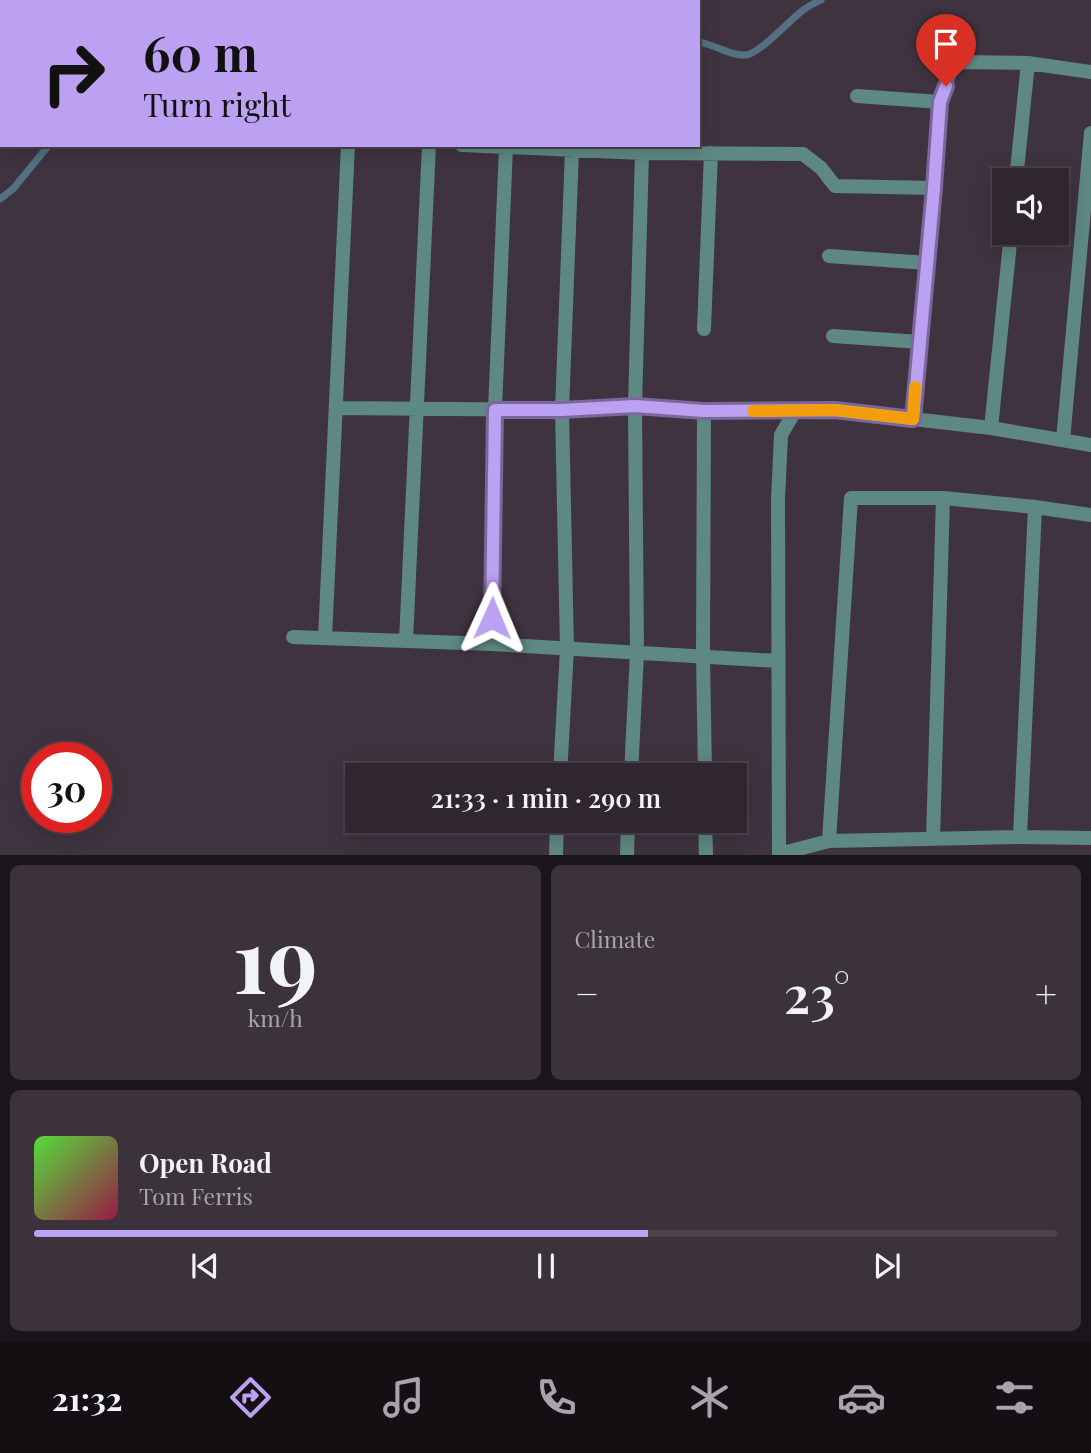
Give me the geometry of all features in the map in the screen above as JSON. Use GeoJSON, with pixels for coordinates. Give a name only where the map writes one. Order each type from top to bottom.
{"type":"FeatureCollection","features":[{"type":"Feature","properties":{"kind":"street"},"geometry":{"type":"LineString","coordinates":[[913,419],[940,102],[951,69],[957,62],[1028,63],[1091,72]]}},
{"type":"Feature","properties":{"kind":"street"},"geometry":{"type":"LineString","coordinates":[[1017,168],[1028,63]]}},
{"type":"Feature","properties":{"kind":"street"},"geometry":{"type":"LineString","coordinates":[[857,96],[940,102]]}},
{"type":"Feature","properties":{"kind":"street"},"geometry":{"type":"LineString","coordinates":[[1063,440],[1091,133]]}},
{"type":"Feature","properties":{"kind":"street"},"geometry":{"type":"LineString","coordinates":[[325,638],[348,147]]}},
{"type":"Feature","properties":{"kind":"street"},"geometry":{"type":"LineString","coordinates":[[406,641],[429,147]]}},
{"type":"Feature","properties":{"kind":"street"},"geometry":{"type":"LineString","coordinates":[[492,644],[495,410],[506,147],[642,153],[803,154],[821,168],[835,186],[934,188]]}},
{"type":"Feature","properties":{"kind":"street"},"geometry":{"type":"LineString","coordinates":[[561,763],[567,649],[562,410],[572,150]]}},
{"type":"Feature","properties":{"kind":"street"},"geometry":{"type":"LineString","coordinates":[[632,763],[637,653],[635,406],[642,153]]}},
{"type":"Feature","properties":{"kind":"street"},"geometry":{"type":"LineString","coordinates":[[704,329],[711,153]]}},
{"type":"Feature","properties":{"kind":"street"},"geometry":{"type":"LineString","coordinates":[[991,428],[1010,245]]}},
{"type":"Feature","properties":{"kind":"street"},"geometry":{"type":"LineString","coordinates":[[829,256],[927,263]]}},
{"type":"Feature","properties":{"kind":"street"},"geometry":{"type":"LineString","coordinates":[[832,335],[920,342]]}},
{"type":"Feature","properties":{"kind":"street"},"geometry":{"type":"LineString","coordinates":[[336,408],[562,410],[635,406],[704,411],[835,410],[991,428],[1091,445]]}},
{"type":"Feature","properties":{"kind":"street"},"geometry":{"type":"LineString","coordinates":[[704,411],[705,763]]}},
{"type":"Feature","properties":{"kind":"street"},"geometry":{"type":"LineString","coordinates":[[795,411],[781,435],[778,500],[779,854],[829,841],[1091,838]]}},
{"type":"Feature","properties":{"kind":"street"},"geometry":{"type":"LineString","coordinates":[[829,841],[852,498],[943,498],[1035,507],[1091,516]]}},
{"type":"Feature","properties":{"kind":"street"},"geometry":{"type":"LineString","coordinates":[[933,839],[943,498]]}},
{"type":"Feature","properties":{"kind":"street"},"geometry":{"type":"LineString","coordinates":[[1020,837],[1035,507]]}},
{"type":"Feature","properties":{"kind":"street"},"geometry":{"type":"LineString","coordinates":[[292,637],[492,644],[778,660]]}},
{"type":"Feature","properties":{"kind":"street"},"geometry":{"type":"LineString","coordinates":[[556,855],[557,833]]}},
{"type":"Feature","properties":{"kind":"street"},"geometry":{"type":"LineString","coordinates":[[627,855],[628,833]]}},
{"type":"Feature","properties":{"kind":"street"},"geometry":{"type":"LineString","coordinates":[[705,833],[706,855]]}},
{"type":"Feature","properties":{"kind":"waterway"},"geometry":{"type":"LineString","coordinates":[[700,42],[734,54],[752,53],[800,13],[821,0]]}},
{"type":"Feature","properties":{"kind":"waterway"},"geometry":{"type":"LineString","coordinates":[[0,199],[13,189],[47,147]]}},
{"type":"Feature","properties":{"kind":"slow traffic"},"geometry":{"type":"LineString","coordinates":[[753,411],[835,410],[913,419],[915,387]]}},
{"type":"Feature","properties":{"kind":"route"},"geometry":{"type":"LineString","coordinates":[[492,618],[495,410],[635,406],[704,411],[835,410],[913,419],[940,102],[946,86]]}}]}
